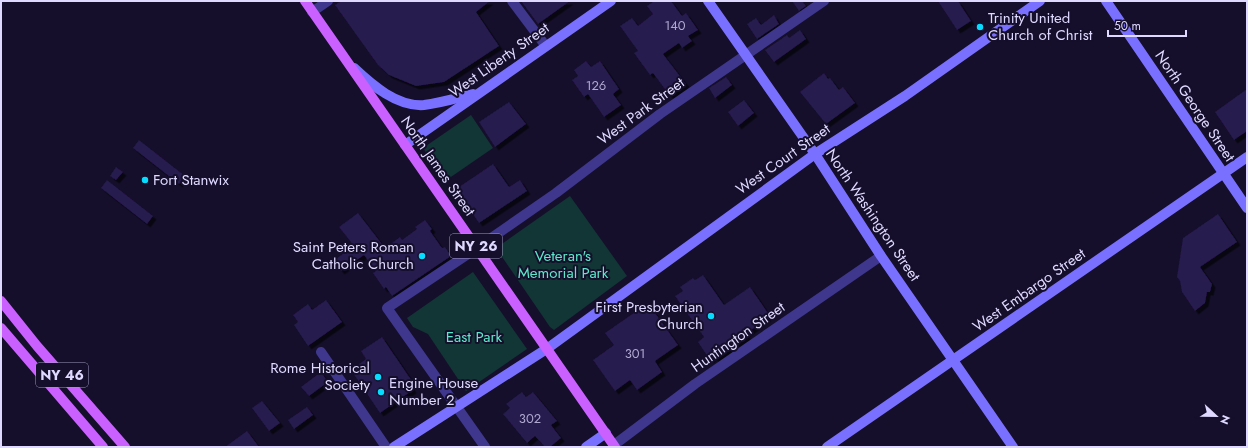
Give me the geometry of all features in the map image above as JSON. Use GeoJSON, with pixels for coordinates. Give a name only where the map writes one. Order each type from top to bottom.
{"type":"FeatureCollection","features":[{"type":"Feature","properties":{"kind":"main road","name":"North James Street"},"geometry":{"type":"LineString","coordinates":[[305,1],[439,196],[478,248],[548,348],[614,446]]}},
{"type":"Feature","properties":{"kind":"main road","name":"NY 46"},"geometry":{"type":"LineString","coordinates":[[1,301],[37,346],[125,447]]}},
{"type":"Feature","properties":{"kind":"main road","name":"NY 46"},"geometry":{"type":"LineString","coordinates":[[1,328],[103,447]]}},
{"type":"Feature","properties":{"kind":"street"},"geometry":{"type":"LineString","coordinates":[[312,12],[328,1]]}},
{"type":"Feature","properties":{"kind":"street"},"geometry":{"type":"LineString","coordinates":[[512,1],[545,45]]}},
{"type":"Feature","properties":{"kind":"street","name":"West Liberty Street"},"geometry":{"type":"LineString","coordinates":[[405,145],[545,45],[611,1]]}},
{"type":"Feature","properties":{"kind":"street","name":"North Washington Street"},"geometry":{"type":"LineString","coordinates":[[708,1],[744,55],[815,154],[881,256],[1013,447]]}},
{"type":"Feature","properties":{"kind":"street","name":"West Park Street"},"geometry":{"type":"LineString","coordinates":[[457,408],[388,308],[478,248],[556,193],[660,114],[824,1]]}},
{"type":"Feature","properties":{"kind":"street","name":"West Court Street"},"geometry":{"type":"LineString","coordinates":[[394,447],[457,408],[548,348],[815,154],[905,96],[1040,1]]}},
{"type":"Feature","properties":{"kind":"street","name":"North George Street"},"geometry":{"type":"LineString","coordinates":[[1106,1],[1247,208]]}},
{"type":"Feature","properties":{"kind":"street"},"geometry":{"type":"LineString","coordinates":[[345,59],[386,94],[406,102],[423,105],[479,92]]}},
{"type":"Feature","properties":{"kind":"street","name":"West Embargo Street"},"geometry":{"type":"LineString","coordinates":[[828,447],[1247,157]]}},
{"type":"Feature","properties":{"kind":"street","name":"Huntington Street"},"geometry":{"type":"LineString","coordinates":[[614,446],[694,384],[881,256]]}},
{"type":"Feature","properties":{"kind":"street"},"geometry":{"type":"LineString","coordinates":[[321,352],[386,447]]}},
{"type":"Feature","properties":{"kind":"street"},"geometry":{"type":"LineString","coordinates":[[457,408],[485,447]]}},
{"type":"Feature","properties":{"kind":"street"},"geometry":{"type":"LineString","coordinates":[[586,447],[606,433]]}},
{"type":"Feature","properties":{"kind":"green space"},"geometry":{"type":"Polygon","coordinates":[[[471,115],[493,148],[445,181],[423,148],[471,115]]]}},
{"type":"Feature","properties":{"kind":"green space","name":"Veteran's Memorial Park"},"geometry":{"type":"Polygon","coordinates":[[[570,196],[627,276],[554,330],[550,327],[496,248],[570,196]]]}},
{"type":"Feature","properties":{"kind":"green space","name":"East Park"},"geometry":{"type":"Polygon","coordinates":[[[473,272],[527,349],[466,391],[428,334],[413,327],[407,318],[473,272]]]}},
{"type":"Feature","properties":{"kind":"building"},"geometry":{"type":"Polygon","coordinates":[[[341,1],[490,1],[476,12],[499,46],[444,82],[416,86],[389,75],[378,65],[335,5],[341,1]]]}},
{"type":"Feature","properties":{"kind":"building"},"geometry":{"type":"Polygon","coordinates":[[[521,1],[570,1],[538,24],[521,1]]]}},
{"type":"Feature","properties":{"kind":"building"},"geometry":{"type":"Polygon","coordinates":[[[654,1],[671,1],[682,16],[686,13],[698,30],[688,36],[692,41],[682,48],[679,43],[663,54],[686,84],[670,96],[653,73],[650,75],[634,53],[638,51],[620,26],[632,18],[638,26],[653,14],[647,6],[654,1]]]}},
{"type":"Feature","properties":{"kind":"building"},"geometry":{"type":"Polygon","coordinates":[[[792,1],[802,1],[806,6],[799,11],[792,1]]]}},
{"type":"Feature","properties":{"kind":"building"},"geometry":{"type":"Polygon","coordinates":[[[938,1],[958,1],[971,21],[957,30],[938,1]]]}},
{"type":"Feature","properties":{"kind":"building"},"geometry":{"type":"Polygon","coordinates":[[[774,15],[779,24],[757,39],[747,24],[756,18],[761,25],[774,15]]]}},
{"type":"Feature","properties":{"kind":"building"},"geometry":{"type":"Polygon","coordinates":[[[800,30],[806,39],[774,62],[765,50],[787,35],[789,38],[800,30]]]}},
{"type":"Feature","properties":{"kind":"building"},"geometry":{"type":"Polygon","coordinates":[[[586,61],[591,67],[600,61],[619,89],[613,94],[621,105],[604,117],[588,94],[584,97],[572,80],[578,76],[574,70],[586,61]]]}},
{"type":"Feature","properties":{"kind":"building"},"geometry":{"type":"Polygon","coordinates":[[[824,73],[839,90],[843,87],[855,103],[826,124],[800,92],[824,73]]]}},
{"type":"Feature","properties":{"kind":"building"},"geometry":{"type":"Polygon","coordinates":[[[726,77],[732,85],[715,98],[709,88],[726,77]]]}},
{"type":"Feature","properties":{"kind":"building"},"geometry":{"type":"Polygon","coordinates":[[[1247,89],[1247,131],[1234,140],[1215,112],[1247,89]]]}},
{"type":"Feature","properties":{"kind":"building"},"geometry":{"type":"Polygon","coordinates":[[[744,100],[754,113],[738,126],[728,112],[744,100]]]}},
{"type":"Feature","properties":{"kind":"building"},"geometry":{"type":"Polygon","coordinates":[[[509,102],[526,124],[495,147],[479,122],[509,102]]]}},
{"type":"Feature","properties":{"kind":"building"},"geometry":{"type":"Polygon","coordinates":[[[139,140],[185,176],[179,184],[133,148],[139,140]]]}},
{"type":"Feature","properties":{"kind":"building"},"geometry":{"type":"Polygon","coordinates":[[[493,164],[509,187],[520,180],[527,191],[479,223],[456,189],[493,164]]]}},
{"type":"Feature","properties":{"kind":"building"},"geometry":{"type":"Polygon","coordinates":[[[116,167],[123,172],[116,180],[110,176],[116,167]]]}},
{"type":"Feature","properties":{"kind":"building"},"geometry":{"type":"Polygon","coordinates":[[[107,180],[153,216],[147,224],[101,188],[107,180]]]}},
{"type":"Feature","properties":{"kind":"building"},"geometry":{"type":"Polygon","coordinates":[[[358,213],[385,248],[400,237],[402,240],[417,229],[415,227],[425,220],[432,229],[430,231],[442,248],[445,247],[451,256],[392,296],[386,287],[384,289],[373,273],[376,271],[364,255],[341,271],[333,261],[354,246],[339,227],[358,213]]]}},
{"type":"Feature","properties":{"kind":"building"},"geometry":{"type":"Polygon","coordinates":[[[1218,214],[1237,242],[1200,267],[1212,284],[1210,292],[1207,292],[1205,303],[1195,311],[1182,292],[1180,281],[1177,277],[1183,238],[1218,214]]]}},
{"type":"Feature","properties":{"kind":"building","name":"First Presbyterian Church"},"geometry":{"type":"Polygon","coordinates":[[[703,275],[724,305],[750,287],[770,316],[746,334],[748,337],[716,359],[714,357],[710,360],[698,342],[704,337],[675,296],[683,291],[680,287],[693,278],[695,280],[703,275]]]}},
{"type":"Feature","properties":{"kind":"building"},"geometry":{"type":"Polygon","coordinates":[[[326,300],[342,322],[308,346],[294,325],[298,322],[293,315],[308,304],[312,310],[326,300]]]}},
{"type":"Feature","properties":{"kind":"building"},"geometry":{"type":"Polygon","coordinates":[[[648,303],[678,345],[655,361],[662,372],[637,390],[630,380],[615,391],[593,360],[614,345],[605,333],[648,303]]]}},
{"type":"Feature","properties":{"kind":"building"},"geometry":{"type":"Polygon","coordinates":[[[382,337],[414,384],[411,386],[413,390],[380,413],[351,370],[366,359],[361,351],[382,337]]]}},
{"type":"Feature","properties":{"kind":"building"},"geometry":{"type":"Polygon","coordinates":[[[321,372],[328,382],[309,396],[301,387],[321,372]]]}},
{"type":"Feature","properties":{"kind":"building"},"geometry":{"type":"Polygon","coordinates":[[[522,392],[526,397],[533,392],[557,421],[551,425],[561,438],[550,447],[545,447],[535,436],[527,443],[503,414],[510,408],[506,404],[522,392]]]}},
{"type":"Feature","properties":{"kind":"building"},"geometry":{"type":"Polygon","coordinates":[[[262,401],[280,423],[269,431],[252,408],[262,401]]]}},
{"type":"Feature","properties":{"kind":"building"},"geometry":{"type":"Polygon","coordinates":[[[307,407],[313,415],[294,429],[288,420],[307,407]]]}},
{"type":"Feature","properties":{"kind":"building"},"geometry":{"type":"Polygon","coordinates":[[[247,431],[259,447],[225,447],[247,431]]]}},
{"type":"Feature","properties":{"kind":"place","name":"Trinity United Church of Christ"},"geometry":{"type":"Point","coordinates":[980,27]}},
{"type":"Feature","properties":{"kind":"place","name":"Fort Stanwix"},"geometry":{"type":"Point","coordinates":[145,180]}},
{"type":"Feature","properties":{"kind":"place","name":"Saint Peters Roman Catholic Church"},"geometry":{"type":"Point","coordinates":[422,256]}},
{"type":"Feature","properties":{"kind":"place","name":"First Presbyterian Church"},"geometry":{"type":"Point","coordinates":[711,316]}},
{"type":"Feature","properties":{"kind":"place","name":"Rome Historical Society"},"geometry":{"type":"Point","coordinates":[378,377]}},
{"type":"Feature","properties":{"kind":"place","name":"Engine House Number 2"},"geometry":{"type":"Point","coordinates":[381,392]}}]}
